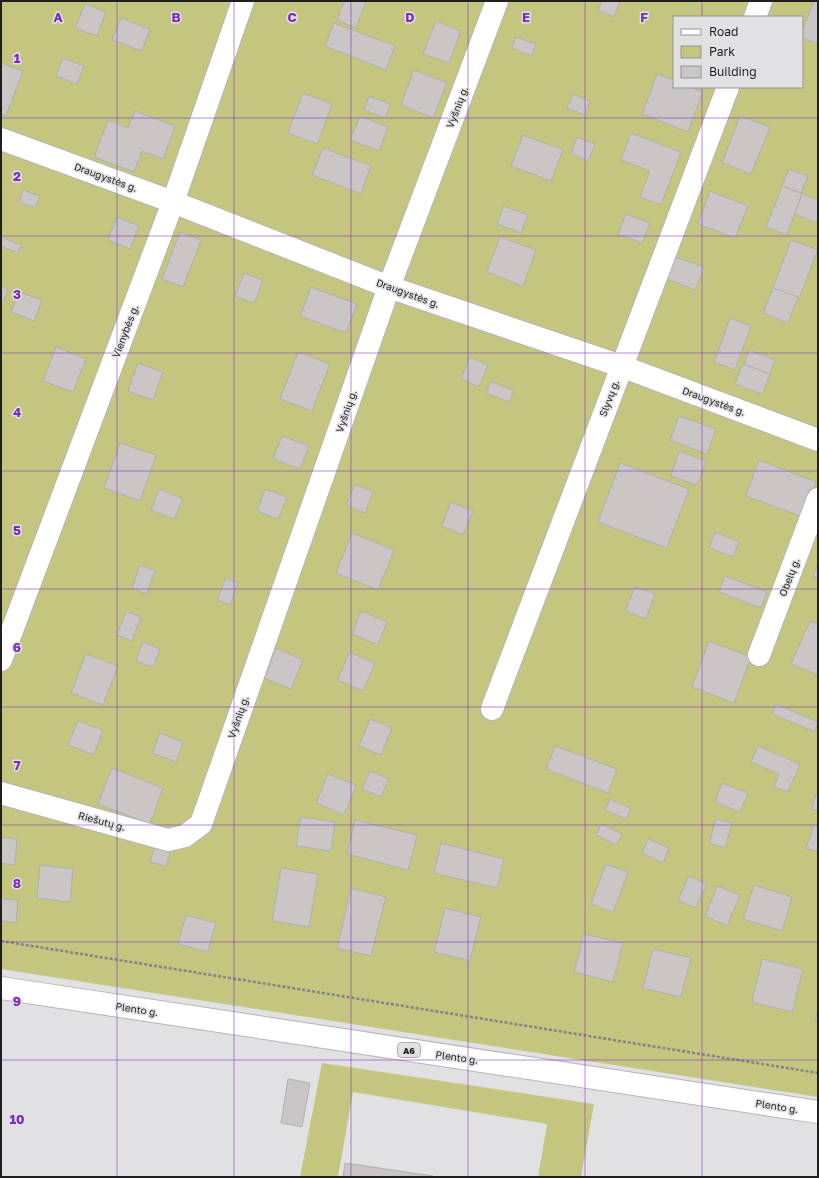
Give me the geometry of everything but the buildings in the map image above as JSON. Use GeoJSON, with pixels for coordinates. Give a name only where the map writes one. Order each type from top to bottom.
{"type":"FeatureCollection","features":[{"type":"Feature","properties":{"kind":"main road","name":"Vienybės g."},"geometry":{"type":"LineString","coordinates":[[1,660],[173,202],[243,1]]}},
{"type":"Feature","properties":{"kind":"main road","name":"Vyšnių g."},"geometry":{"type":"LineString","coordinates":[[201,824],[389,287],[497,1]]}},
{"type":"Feature","properties":{"kind":"main road"},"geometry":{"type":"LineString","coordinates":[[755,16],[761,1]]}},
{"type":"Feature","properties":{"kind":"main road","name":"Slyvų g."},"geometry":{"type":"LineString","coordinates":[[492,709],[728,88]]}},
{"type":"Feature","properties":{"kind":"main road","name":"Draugystės g."},"geometry":{"type":"LineString","coordinates":[[1,139],[173,202],[389,287],[621,366],[818,440]]}},
{"type":"Feature","properties":{"kind":"main road","name":"Obelų g."},"geometry":{"type":"LineString","coordinates":[[759,656],[818,498]]}},
{"type":"Feature","properties":{"kind":"main road","name":"Riešutų g."},"geometry":{"type":"LineString","coordinates":[[1,793],[168,840],[184,836],[201,824]]}},
{"type":"Feature","properties":{"kind":"main road","name":"Plento g."},"geometry":{"type":"LineString","coordinates":[[1,988],[818,1112]]}},
{"type":"Feature","properties":{"kind":"path"},"geometry":{"type":"LineString","coordinates":[[1,941],[818,1072]]}},
{"type":"Feature","properties":{"kind":"green space"},"geometry":{"type":"Polygon","coordinates":[[[1,1],[818,1],[818,1097],[1,969],[1,1]]]}},
{"type":"Feature","properties":{"kind":"green space"},"geometry":{"type":"Polygon","coordinates":[[[322,1063],[594,1104],[581,1177],[538,1177],[547,1124],[353,1092],[338,1177],[300,1177],[322,1063]]]}}]}
